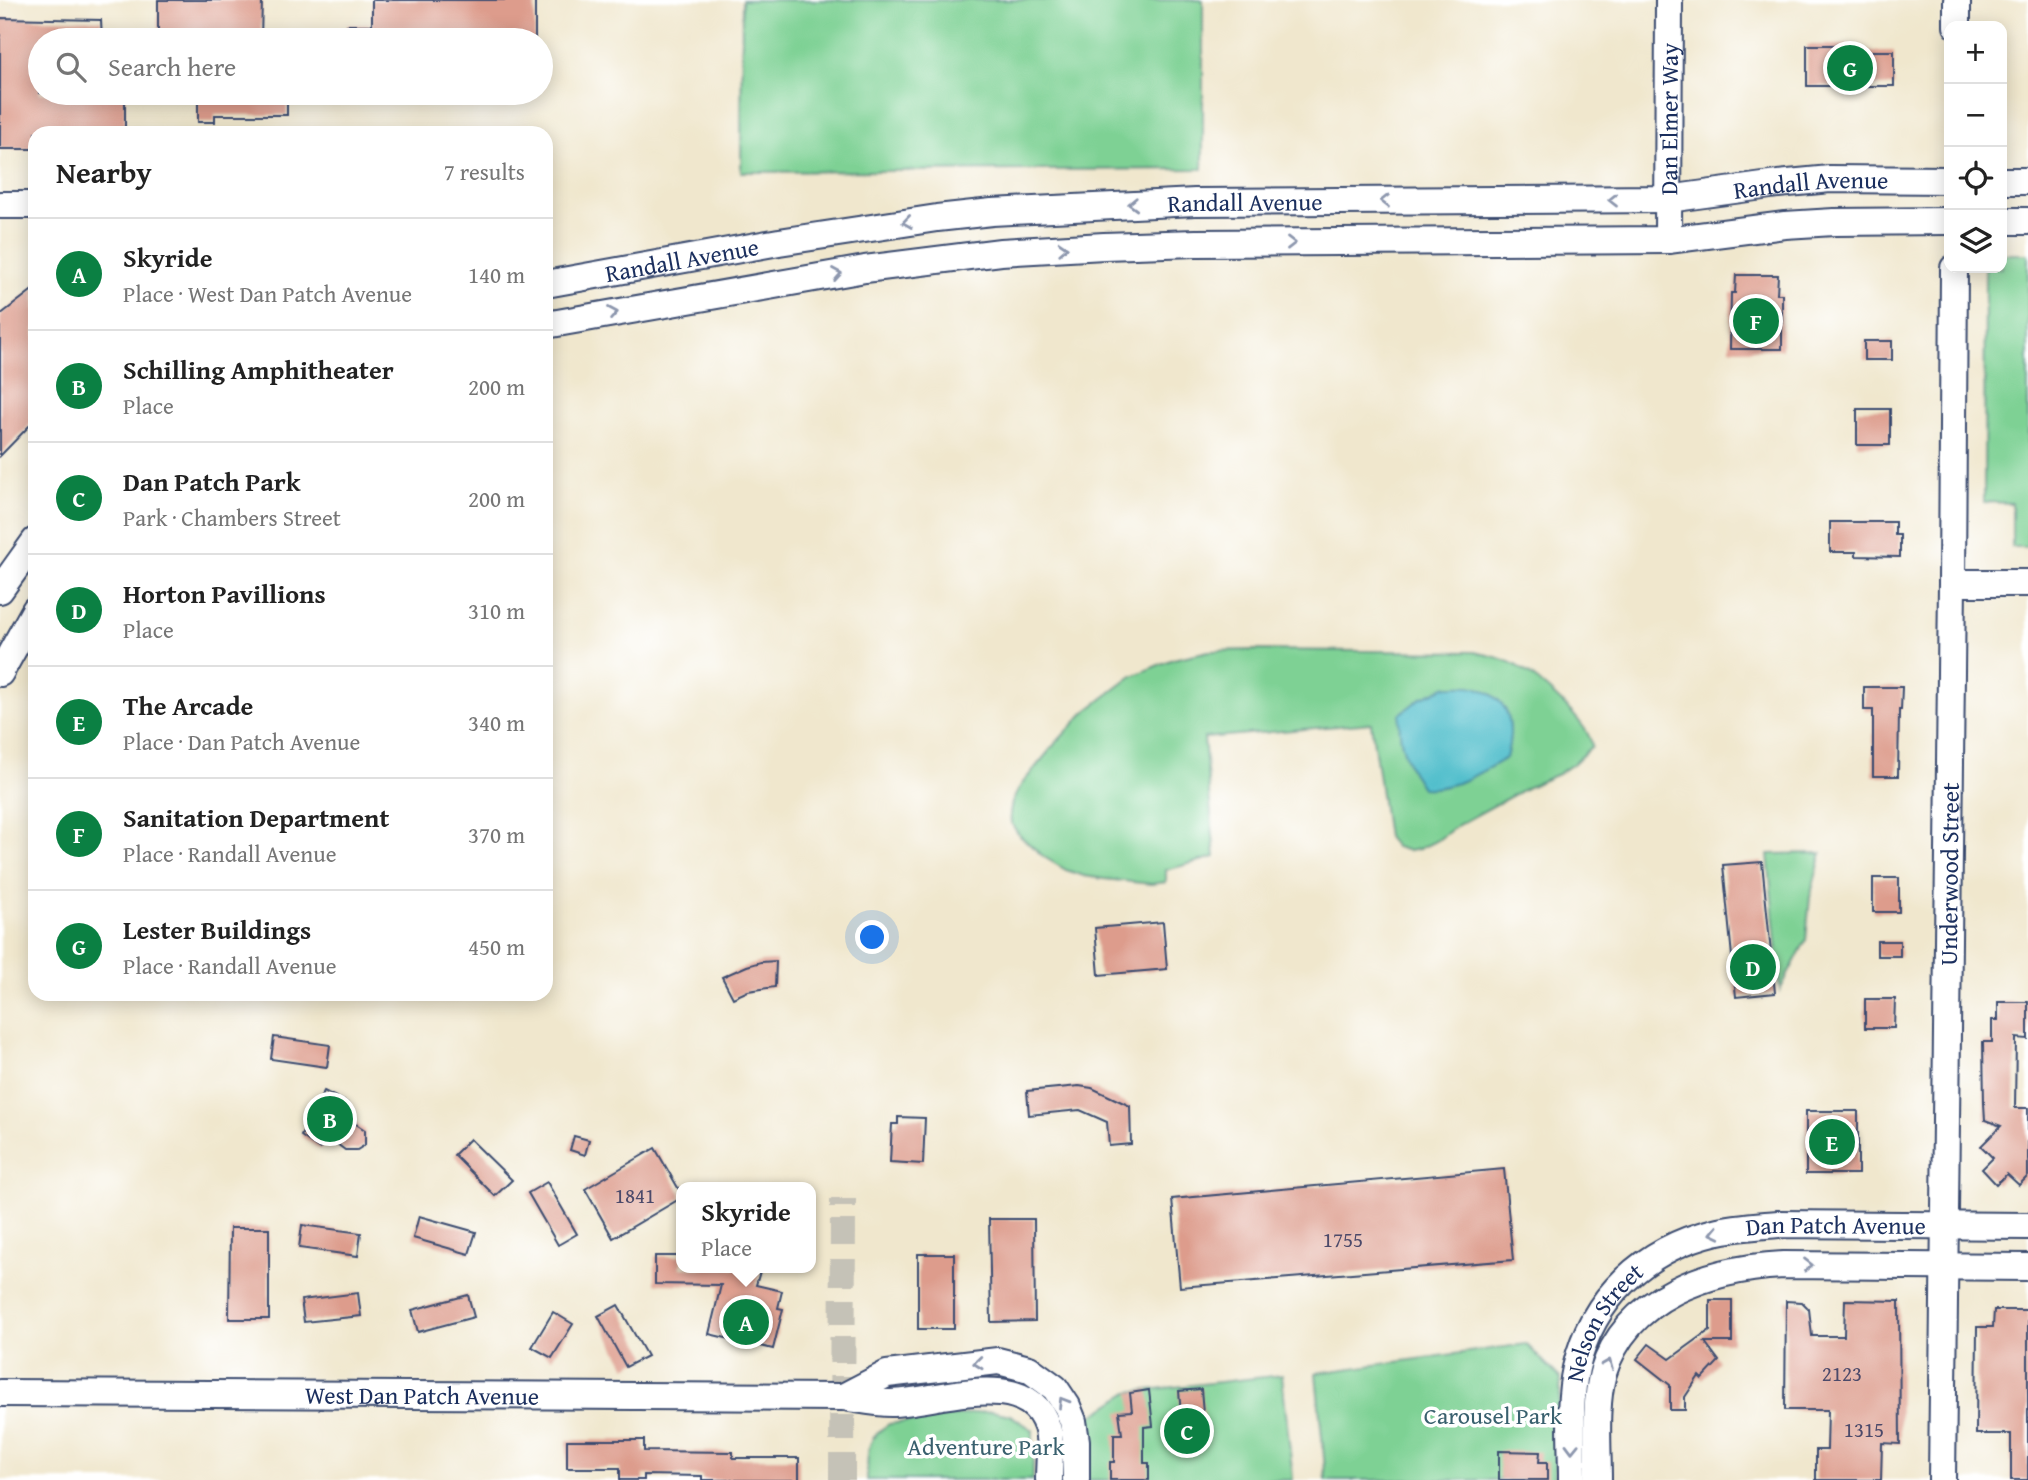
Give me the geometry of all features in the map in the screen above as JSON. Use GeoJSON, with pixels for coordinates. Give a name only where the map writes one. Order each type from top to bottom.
{"type":"FeatureCollection","features":[{"type":"Feature","properties":{"kind":"street","name":"Dan Elmer Way"},"geometry":{"type":"LineString","coordinates":[[1668,240],[1669,0]]}},
{"type":"Feature","properties":{"kind":"street"},"geometry":{"type":"LineString","coordinates":[[1957,0],[1957,21]]}},
{"type":"Feature","properties":{"kind":"street","name":"Randall Avenue"},"geometry":{"type":"LineString","coordinates":[[553,283],[779,242],[992,212],[1195,202],[1668,199],[1830,179],[1944,180]]}},
{"type":"Feature","properties":{"kind":"street"},"geometry":{"type":"LineString","coordinates":[[2007,181],[2028,181]]}},
{"type":"Feature","properties":{"kind":"street"},"geometry":{"type":"LineString","coordinates":[[0,205],[28,205]]}},
{"type":"Feature","properties":{"kind":"street","name":"Randall Avenue"},"geometry":{"type":"LineString","coordinates":[[553,324],[865,269],[1001,252],[1196,243],[1668,240],[1785,225],[1944,221]]}},
{"type":"Feature","properties":{"kind":"street"},"geometry":{"type":"LineString","coordinates":[[2007,221],[2028,222]]}},
{"type":"Feature","properties":{"kind":"street","name":"Underwood Street"},"geometry":{"type":"LineString","coordinates":[[1942,1480],[1954,273]]}},
{"type":"Feature","properties":{"kind":"street"},"geometry":{"type":"LineString","coordinates":[[0,590],[28,551]]}},
{"type":"Feature","properties":{"kind":"street"},"geometry":{"type":"LineString","coordinates":[[1952,583],[2028,583]]}},
{"type":"Feature","properties":{"kind":"street"},"geometry":{"type":"LineString","coordinates":[[0,673],[28,623]]}},
{"type":"Feature","properties":{"kind":"street","name":"Dan Patch Avenue"},"geometry":{"type":"LineString","coordinates":[[1650,1259],[1682,1242],[1714,1232],[1778,1224],[2028,1226]]}},
{"type":"Feature","properties":{"kind":"street","name":"Nelson Street"},"geometry":{"type":"LineString","coordinates":[[1572,1480],[1573,1391],[1584,1341],[1610,1295],[1650,1259]]}},
{"type":"Feature","properties":{"kind":"street","name":"Dan Patch Avenue"},"geometry":{"type":"LineString","coordinates":[[1671,1293],[1694,1281],[1752,1267],[2028,1267]]}},
{"type":"Feature","properties":{"kind":"street","name":"Nelson Street"},"geometry":{"type":"LineString","coordinates":[[1598,1480],[1599,1404],[1603,1374],[1615,1347],[1630,1325],[1646,1308],[1671,1293]]}},
{"type":"Feature","properties":{"kind":"street","name":"West Dan Patch Avenue"},"geometry":{"type":"LineString","coordinates":[[843,1397],[887,1374],[982,1362],[1016,1364],[1043,1378],[1062,1398],[1073,1421],[1076,1480]]}},
{"type":"Feature","properties":{"kind":"street","name":"West Dan Patch Avenue"},"geometry":{"type":"LineString","coordinates":[[0,1393],[843,1397],[891,1403],[998,1391],[1024,1399],[1043,1417],[1050,1443],[1049,1480]]}},
{"type":"Feature","properties":{"kind":"green space"},"geometry":{"type":"Polygon","coordinates":[[[742,0],[1203,0],[1203,169],[741,172],[742,0]]]}},
{"type":"Feature","properties":{"kind":"green space"},"geometry":{"type":"Polygon","coordinates":[[[2007,254],[2028,254],[2028,547],[2012,547],[2012,503],[1984,502],[1985,273],[2007,273],[2007,254]]]}},
{"type":"Feature","properties":{"kind":"green space"},"geometry":{"type":"Polygon","coordinates":[[[1209,651],[1474,652],[1496,657],[1526,672],[1561,702],[1582,725],[1592,746],[1558,774],[1458,825],[1438,840],[1409,851],[1395,847],[1387,837],[1371,723],[1204,738],[1215,857],[1166,870],[1166,882],[1151,884],[1084,876],[1066,870],[1044,857],[1019,835],[1011,823],[1010,812],[1021,785],[1085,712],[1132,676],[1173,659],[1209,651]]]}},
{"type":"Feature","properties":{"kind":"green space"},"geometry":{"type":"Polygon","coordinates":[[[1822,853],[1810,897],[1806,940],[1780,990],[1768,854],[1822,853]]]}},
{"type":"Feature","properties":{"kind":"green space","name":"Carousel Park"},"geometry":{"type":"Polygon","coordinates":[[[1526,1344],[1561,1379],[1554,1480],[1326,1480],[1316,1373],[1526,1344]]]}},
{"type":"Feature","properties":{"kind":"green space"},"geometry":{"type":"Polygon","coordinates":[[[1282,1375],[1293,1480],[1086,1480],[1084,1421],[1129,1392],[1282,1375]]]}},
{"type":"Feature","properties":{"kind":"green space","name":"Adventure Park"},"geometry":{"type":"Polygon","coordinates":[[[992,1411],[1010,1415],[1033,1430],[1033,1480],[867,1480],[871,1441],[889,1424],[992,1411]]]}},
{"type":"Feature","properties":{"kind":"water"},"geometry":{"type":"Polygon","coordinates":[[[1447,686],[1475,687],[1496,698],[1503,706],[1510,724],[1509,746],[1506,758],[1476,775],[1456,784],[1422,788],[1404,753],[1400,714],[1422,697],[1447,686]]]}},
{"type":"Feature","properties":{"kind":"building"},"geometry":{"type":"Polygon","coordinates":[[[158,0],[262,0],[261,28],[158,28],[158,0]]]}},
{"type":"Feature","properties":{"kind":"building"},"geometry":{"type":"Polygon","coordinates":[[[372,0],[535,0],[535,28],[347,28],[347,25],[372,25],[372,0]]]}},
{"type":"Feature","properties":{"kind":"building"},"geometry":{"type":"Polygon","coordinates":[[[0,18],[101,20],[101,28],[28,28],[28,105],[125,105],[125,126],[28,126],[28,149],[0,149],[0,18]]]}},
{"type":"Feature","properties":{"kind":"building"},"geometry":{"type":"Polygon","coordinates":[[[1807,45],[1857,45],[1857,51],[1894,51],[1894,86],[1807,86],[1807,45]]]}},
{"type":"Feature","properties":{"kind":"building"},"geometry":{"type":"Polygon","coordinates":[[[198,105],[287,105],[287,115],[215,115],[215,122],[198,122],[198,105]]]}},
{"type":"Feature","properties":{"kind":"building"},"geometry":{"type":"Polygon","coordinates":[[[1736,275],[1778,275],[1777,294],[1782,294],[1782,349],[1730,349],[1731,293],[1735,293],[1736,275]]]}},
{"type":"Feature","properties":{"kind":"building"},"geometry":{"type":"Polygon","coordinates":[[[28,293],[28,427],[0,456],[0,315],[28,293]]]}},
{"type":"Feature","properties":{"kind":"building"},"geometry":{"type":"Polygon","coordinates":[[[1864,341],[1892,341],[1892,360],[1864,360],[1864,341]]]}},
{"type":"Feature","properties":{"kind":"building"},"geometry":{"type":"Polygon","coordinates":[[[1857,409],[1890,409],[1890,445],[1857,445],[1857,409]]]}},
{"type":"Feature","properties":{"kind":"building"},"geometry":{"type":"Polygon","coordinates":[[[1830,522],[1895,522],[1895,535],[1900,535],[1900,557],[1856,556],[1856,552],[1830,552],[1830,522]]]}},
{"type":"Feature","properties":{"kind":"building"},"geometry":{"type":"Polygon","coordinates":[[[1864,687],[1902,687],[1898,776],[1873,776],[1873,710],[1864,710],[1864,687]]]}},
{"type":"Feature","properties":{"kind":"building"},"geometry":{"type":"Polygon","coordinates":[[[1762,862],[1775,993],[1736,997],[1723,865],[1762,862]]]}},
{"type":"Feature","properties":{"kind":"building"},"geometry":{"type":"Polygon","coordinates":[[[1873,878],[1899,878],[1899,912],[1873,912],[1873,878]]]}},
{"type":"Feature","properties":{"kind":"building"},"geometry":{"type":"Polygon","coordinates":[[[1163,922],[1167,969],[1099,975],[1095,928],[1163,922]]]}},
{"type":"Feature","properties":{"kind":"building"},"geometry":{"type":"Polygon","coordinates":[[[1877,941],[1900,941],[1900,956],[1877,956],[1877,941]]]}},
{"type":"Feature","properties":{"kind":"building"},"geometry":{"type":"Polygon","coordinates":[[[776,961],[775,987],[748,991],[733,998],[722,977],[747,966],[776,961]]]}},
{"type":"Feature","properties":{"kind":"building"},"geometry":{"type":"Polygon","coordinates":[[[1865,999],[1895,999],[1894,1028],[1865,1028],[1865,999]]]}},
{"type":"Feature","properties":{"kind":"building"},"geometry":{"type":"Polygon","coordinates":[[[1998,1002],[2028,1002],[2028,1039],[2016,1038],[2015,1108],[2028,1108],[2028,1176],[2019,1185],[2007,1174],[1996,1184],[1982,1169],[1993,1158],[1981,1146],[2001,1126],[1985,1120],[1984,1103],[1983,1042],[1992,1042],[1992,1020],[1998,1020],[1998,1002]]]}},
{"type":"Feature","properties":{"kind":"building"},"geometry":{"type":"Polygon","coordinates":[[[274,1037],[330,1045],[327,1067],[271,1059],[274,1037]]]}},
{"type":"Feature","properties":{"kind":"building"},"geometry":{"type":"Polygon","coordinates":[[[1079,1086],[1092,1088],[1130,1106],[1131,1144],[1109,1146],[1107,1122],[1080,1110],[1029,1115],[1027,1091],[1079,1086]]]}},
{"type":"Feature","properties":{"kind":"building"},"geometry":{"type":"Polygon","coordinates":[[[324,1091],[347,1103],[341,1114],[365,1130],[365,1145],[357,1150],[345,1150],[329,1138],[320,1149],[301,1136],[324,1091]]]}},
{"type":"Feature","properties":{"kind":"building"},"geometry":{"type":"Polygon","coordinates":[[[1806,1111],[1858,1111],[1858,1174],[1806,1174],[1806,1111]]]}},
{"type":"Feature","properties":{"kind":"building"},"geometry":{"type":"Polygon","coordinates":[[[898,1117],[925,1118],[923,1164],[890,1162],[892,1124],[898,1124],[898,1117]]]}},
{"type":"Feature","properties":{"kind":"building"},"geometry":{"type":"Polygon","coordinates":[[[574,1136],[589,1140],[585,1155],[570,1150],[574,1136]]]}},
{"type":"Feature","properties":{"kind":"building"},"geometry":{"type":"Polygon","coordinates":[[[470,1139],[512,1180],[495,1196],[454,1155],[470,1139]]]}},
{"type":"Feature","properties":{"kind":"building"},"geometry":{"type":"Polygon","coordinates":[[[655,1148],[676,1184],[676,1201],[613,1238],[585,1189],[655,1148]]]}},
{"type":"Feature","properties":{"kind":"building"},"geometry":{"type":"Polygon","coordinates":[[[1504,1169],[1513,1260],[1180,1287],[1172,1199],[1504,1169]]]}},
{"type":"Feature","properties":{"kind":"building"},"geometry":{"type":"Polygon","coordinates":[[[547,1182],[577,1234],[558,1245],[528,1193],[547,1182]]]}},
{"type":"Feature","properties":{"kind":"building"},"geometry":{"type":"Polygon","coordinates":[[[419,1216],[476,1232],[469,1254],[413,1238],[419,1216]]]}},
{"type":"Feature","properties":{"kind":"building"},"geometry":{"type":"Polygon","coordinates":[[[989,1219],[1034,1219],[1035,1321],[991,1322],[989,1219]]]}},
{"type":"Feature","properties":{"kind":"building"},"geometry":{"type":"Polygon","coordinates":[[[302,1225],[361,1233],[358,1256],[299,1248],[302,1225]]]}},
{"type":"Feature","properties":{"kind":"building"},"geometry":{"type":"Polygon","coordinates":[[[230,1228],[269,1228],[269,1319],[229,1319],[230,1228]]]}},
{"type":"Feature","properties":{"kind":"building"},"geometry":{"type":"Polygon","coordinates":[[[918,1254],[954,1254],[954,1329],[918,1329],[918,1254]]]}},
{"type":"Feature","properties":{"kind":"building"},"geometry":{"type":"Polygon","coordinates":[[[655,1256],[676,1256],[676,1273],[760,1273],[756,1285],[782,1291],[778,1308],[783,1309],[773,1349],[709,1334],[721,1285],[655,1284],[655,1256]]]}},
{"type":"Feature","properties":{"kind":"building"},"geometry":{"type":"Polygon","coordinates":[[[358,1293],[361,1316],[304,1322],[301,1300],[358,1293]]]}},
{"type":"Feature","properties":{"kind":"building"},"geometry":{"type":"Polygon","coordinates":[[[468,1295],[474,1317],[418,1332],[412,1310],[468,1295]]]}},
{"type":"Feature","properties":{"kind":"building"},"geometry":{"type":"Polygon","coordinates":[[[1710,1300],[1732,1300],[1732,1342],[1705,1342],[1719,1361],[1702,1379],[1699,1376],[1685,1397],[1685,1410],[1670,1410],[1670,1385],[1637,1359],[1649,1344],[1670,1359],[1710,1330],[1710,1300]]]}},
{"type":"Feature","properties":{"kind":"building"},"geometry":{"type":"Polygon","coordinates":[[[1845,1300],[1899,1301],[1900,1444],[1882,1443],[1881,1480],[1816,1480],[1816,1450],[1827,1450],[1828,1410],[1785,1410],[1786,1301],[1802,1302],[1809,1309],[1812,1336],[1844,1336],[1845,1300]]]}},
{"type":"Feature","properties":{"kind":"building"},"geometry":{"type":"Polygon","coordinates":[[[618,1305],[647,1356],[626,1367],[598,1316],[618,1305]]]}},
{"type":"Feature","properties":{"kind":"building"},"geometry":{"type":"Polygon","coordinates":[[[1994,1310],[2028,1310],[2028,1480],[2011,1480],[2011,1434],[1976,1434],[1977,1327],[1993,1327],[1994,1310]]]}},
{"type":"Feature","properties":{"kind":"building"},"geometry":{"type":"Polygon","coordinates":[[[553,1312],[573,1324],[552,1358],[532,1347],[553,1312]]]}},
{"type":"Feature","properties":{"kind":"building"},"geometry":{"type":"Polygon","coordinates":[[[1201,1389],[1205,1436],[1183,1437],[1179,1391],[1201,1389]]]}},
{"type":"Feature","properties":{"kind":"building"},"geometry":{"type":"Polygon","coordinates":[[[1149,1390],[1153,1426],[1144,1427],[1144,1463],[1149,1463],[1149,1480],[1110,1480],[1110,1462],[1114,1462],[1114,1434],[1122,1434],[1119,1412],[1132,1411],[1130,1393],[1149,1390]]]}},
{"type":"Feature","properties":{"kind":"building"},"geometry":{"type":"Polygon","coordinates":[[[567,1440],[644,1440],[644,1451],[733,1452],[733,1458],[799,1458],[799,1480],[702,1480],[702,1476],[644,1475],[644,1480],[620,1480],[620,1468],[567,1468],[567,1440]]]}},
{"type":"Feature","properties":{"kind":"building"},"geometry":{"type":"Polygon","coordinates":[[[1499,1451],[1540,1452],[1539,1462],[1547,1462],[1547,1480],[1499,1480],[1499,1451]]]}},
{"type":"Feature","properties":{"kind":"tunnel"},"geometry":{"type":"LineString","coordinates":[[842,1480],[843,1199]]}},
{"type":"Feature","properties":{"kind":"place","name":"Lester Buildings"},"geometry":{"type":"Point","coordinates":[1850,68]}},
{"type":"Feature","properties":{"kind":"place","name":"Sanitation Department"},"geometry":{"type":"Point","coordinates":[1756,321]}},
{"type":"Feature","properties":{"kind":"place","name":"Horton Pavillions"},"geometry":{"type":"Point","coordinates":[1753,967]}},
{"type":"Feature","properties":{"kind":"place","name":"Schilling Amphitheater"},"geometry":{"type":"Point","coordinates":[330,1119]}},
{"type":"Feature","properties":{"kind":"place","name":"The Arcade"},"geometry":{"type":"Point","coordinates":[1832,1142]}},
{"type":"Feature","properties":{"kind":"place","name":"Skyride"},"geometry":{"type":"Point","coordinates":[746,1322]}},
{"type":"Feature","properties":{"kind":"place","name":"Dan Patch Park"},"geometry":{"type":"Point","coordinates":[1187,1431]}}]}
